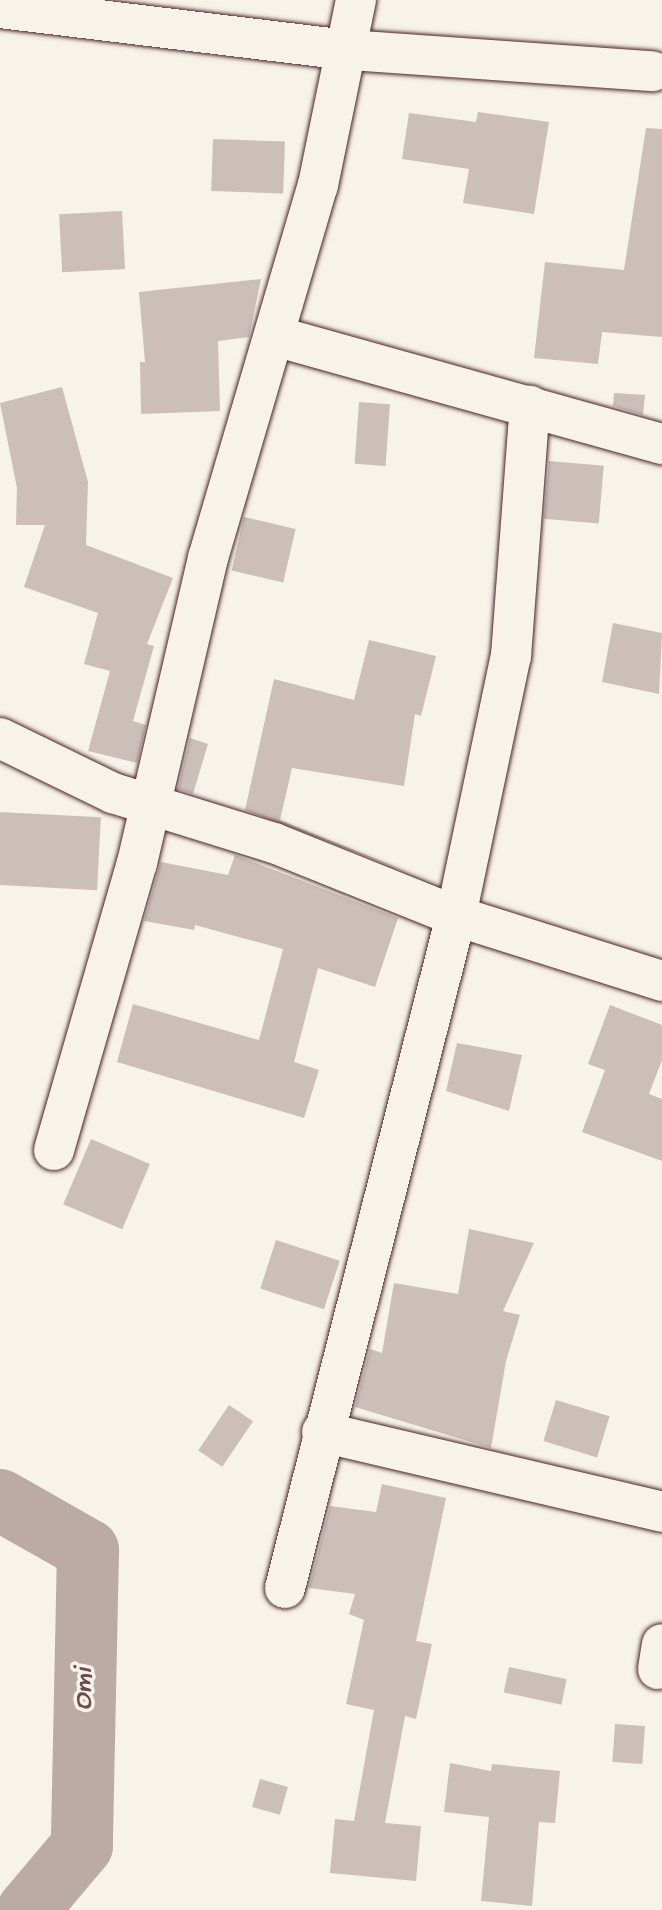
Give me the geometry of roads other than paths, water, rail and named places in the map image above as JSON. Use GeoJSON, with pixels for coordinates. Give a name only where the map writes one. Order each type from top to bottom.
{"type":"FeatureCollection","features":[{"type":"Feature","properties":{"kind":"street"},"geometry":{"type":"LineString","coordinates":[[54,1150],[152,805],[208,558],[275,336],[349,50],[356,0]]}},
{"type":"Feature","properties":{"kind":"street"},"geometry":{"type":"LineString","coordinates":[[0,8],[349,50],[652,71]]}},
{"type":"Feature","properties":{"kind":"street"},"geometry":{"type":"LineString","coordinates":[[275,336],[662,444]]}},
{"type":"Feature","properties":{"kind":"street"},"geometry":{"type":"LineString","coordinates":[[285,1588],[322,1432],[456,916],[511,656],[530,406]]}},
{"type":"Feature","properties":{"kind":"street"},"geometry":{"type":"LineString","coordinates":[[0,738],[113,793],[274,843],[456,916],[662,981]]}},
{"type":"Feature","properties":{"kind":"street"},"geometry":{"type":"LineString","coordinates":[[322,1432],[662,1512]]}},
{"type":"Feature","properties":{"kind":"waterway","name":"Omi"},"geometry":{"type":"LineString","coordinates":[[0,1500],[88,1550],[82,1846],[28,1910]]}}]}
